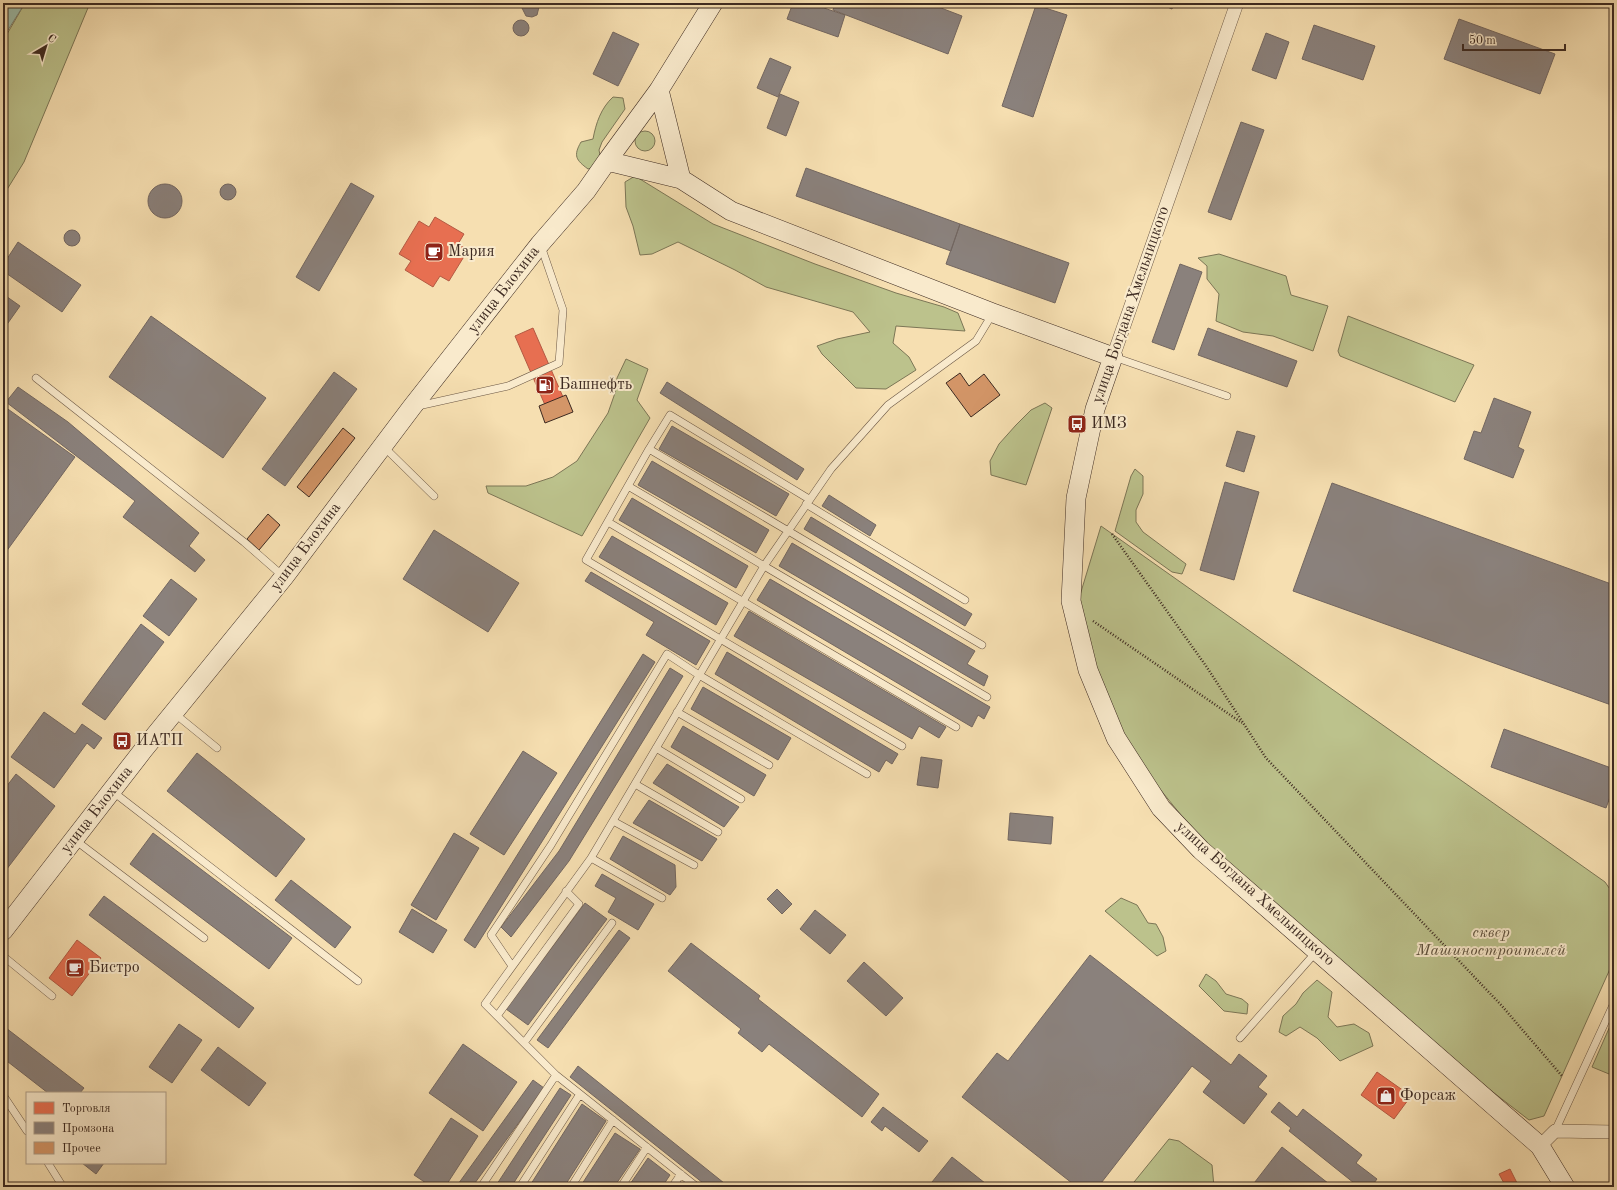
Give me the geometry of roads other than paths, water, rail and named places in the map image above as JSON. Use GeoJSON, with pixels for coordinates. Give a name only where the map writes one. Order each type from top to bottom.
{"type":"FeatureCollection","features":[{"type":"Feature","properties":{"kind":"main road","name":"улица Блохина"},"geometry":{"type":"LineString","coordinates":[[3,931],[112,791],[284,577],[412,407],[540,244],[586,191],[659,90],[713,3]]}},
{"type":"Feature","properties":{"kind":"main road"},"geometry":{"type":"LineString","coordinates":[[659,90],[681,179]]}},
{"type":"Feature","properties":{"kind":"main road"},"geometry":{"type":"LineString","coordinates":[[607,161],[681,179],[731,211],[993,313],[1113,357]]}},
{"type":"Feature","properties":{"kind":"main road","name":"улица Богдана Хмельницкого"},"geometry":{"type":"LineString","coordinates":[[1113,357],[1095,409],[1076,504],[1071,601],[1088,670],[1116,738],[1161,808],[1201,850],[1540,1146],[1564,1187]]}},
{"type":"Feature","properties":{"kind":"street","name":"улица Богдана Хмельницкого"},"geometry":{"type":"LineString","coordinates":[[1113,357],[1237,3]]}},
{"type":"Feature","properties":{"kind":"street"},"geometry":{"type":"LineString","coordinates":[[1540,1146],[1555,1131],[1614,1132]]}},
{"type":"Feature","properties":{"kind":"lane"},"geometry":{"type":"LineString","coordinates":[[412,407],[508,386],[559,363],[563,310],[540,244]]}},
{"type":"Feature","properties":{"kind":"lane"},"geometry":{"type":"LineString","coordinates":[[697,1187],[556,1075],[485,1004],[591,858],[764,566],[787,530],[831,469],[888,404],[976,341],[993,313]]}},
{"type":"Feature","properties":{"kind":"lane"},"geometry":{"type":"LineString","coordinates":[[1113,357],[1227,396]]}},
{"type":"Feature","properties":{"kind":"lane"},"geometry":{"type":"LineString","coordinates":[[36,378],[244,542],[284,577]]}},
{"type":"Feature","properties":{"kind":"lane"},"geometry":{"type":"LineString","coordinates":[[902,746],[586,560],[670,415],[965,600]]}},
{"type":"Feature","properties":{"kind":"lane"},"geometry":{"type":"LineString","coordinates":[[383,446],[434,496]]}},
{"type":"Feature","properties":{"kind":"lane"},"geometry":{"type":"LineString","coordinates":[[649,450],[982,645]]}},
{"type":"Feature","properties":{"kind":"lane"},"geometry":{"type":"LineString","coordinates":[[628,486],[987,697]]}},
{"type":"Feature","properties":{"kind":"lane"},"geometry":{"type":"LineString","coordinates":[[608,522],[956,727]]}},
{"type":"Feature","properties":{"kind":"lane"},"geometry":{"type":"LineString","coordinates":[[512,966],[491,935],[551,845],[667,654],[699,675],[867,774]]}},
{"type":"Feature","properties":{"kind":"lane"},"geometry":{"type":"LineString","coordinates":[[677,712],[769,765]]}},
{"type":"Feature","properties":{"kind":"lane"},"geometry":{"type":"LineString","coordinates":[[174,713],[217,748]]}},
{"type":"Feature","properties":{"kind":"lane"},"geometry":{"type":"LineString","coordinates":[[656,748],[741,799]]}},
{"type":"Feature","properties":{"kind":"lane"},"geometry":{"type":"LineString","coordinates":[[635,784],[718,832]]}},
{"type":"Feature","properties":{"kind":"lane"},"geometry":{"type":"LineString","coordinates":[[112,791],[358,981]]}},
{"type":"Feature","properties":{"kind":"lane"},"geometry":{"type":"LineString","coordinates":[[613,821],[694,865]]}},
{"type":"Feature","properties":{"kind":"lane"},"geometry":{"type":"LineString","coordinates":[[74,840],[204,938]]}},
{"type":"Feature","properties":{"kind":"lane"},"geometry":{"type":"LineString","coordinates":[[591,858],[662,898]]}},
{"type":"Feature","properties":{"kind":"lane"},"geometry":{"type":"LineString","coordinates":[[497,1016],[579,904],[566,892]]}},
{"type":"Feature","properties":{"kind":"lane"},"geometry":{"type":"LineString","coordinates":[[524,1043],[612,923]]}},
{"type":"Feature","properties":{"kind":"lane"},"geometry":{"type":"LineString","coordinates":[[1240,1038],[1317,951]]}},
{"type":"Feature","properties":{"kind":"lane"},"geometry":{"type":"LineString","coordinates":[[3,956],[52,996]]}},
{"type":"Feature","properties":{"kind":"lane"},"geometry":{"type":"LineString","coordinates":[[1555,1131],[1614,1003]]}},
{"type":"Feature","properties":{"kind":"lane"},"geometry":{"type":"LineString","coordinates":[[482,1187],[556,1075]]}},
{"type":"Feature","properties":{"kind":"lane"},"geometry":{"type":"LineString","coordinates":[[520,1187],[580,1094]]}},
{"type":"Feature","properties":{"kind":"lane"},"geometry":{"type":"LineString","coordinates":[[3,1096],[26,1130]]}},
{"type":"Feature","properties":{"kind":"lane"},"geometry":{"type":"LineString","coordinates":[[571,1187],[613,1120]]}},
{"type":"Feature","properties":{"kind":"lane"},"geometry":{"type":"LineString","coordinates":[[621,1187],[647,1147]]}},
{"type":"Feature","properties":{"kind":"lane"},"geometry":{"type":"LineString","coordinates":[[49,1164],[63,1187]]}},
{"type":"Feature","properties":{"kind":"lane"},"geometry":{"type":"LineString","coordinates":[[672,1187],[681,1174]]}},
{"type":"Feature","properties":{"kind":"place","name":"Мария"},"geometry":{"type":"Point","coordinates":[434,252]}},
{"type":"Feature","properties":{"kind":"place","name":"Башнефть"},"geometry":{"type":"Point","coordinates":[545,385]}},
{"type":"Feature","properties":{"kind":"place","name":"ИМЗ"},"geometry":{"type":"Point","coordinates":[1077,424]}},
{"type":"Feature","properties":{"kind":"place","name":"ИАТП"},"geometry":{"type":"Point","coordinates":[122,741]}},
{"type":"Feature","properties":{"kind":"place","name":"Бистро"},"geometry":{"type":"Point","coordinates":[75,968]}},
{"type":"Feature","properties":{"kind":"place","name":"Форсаж"},"geometry":{"type":"Point","coordinates":[1386,1096]}},
{"type":"Feature","properties":{"kind":"park label","name":"сквер Машиностроителей"},"geometry":{"type":"Point","coordinates":[1491,942]}}]}
